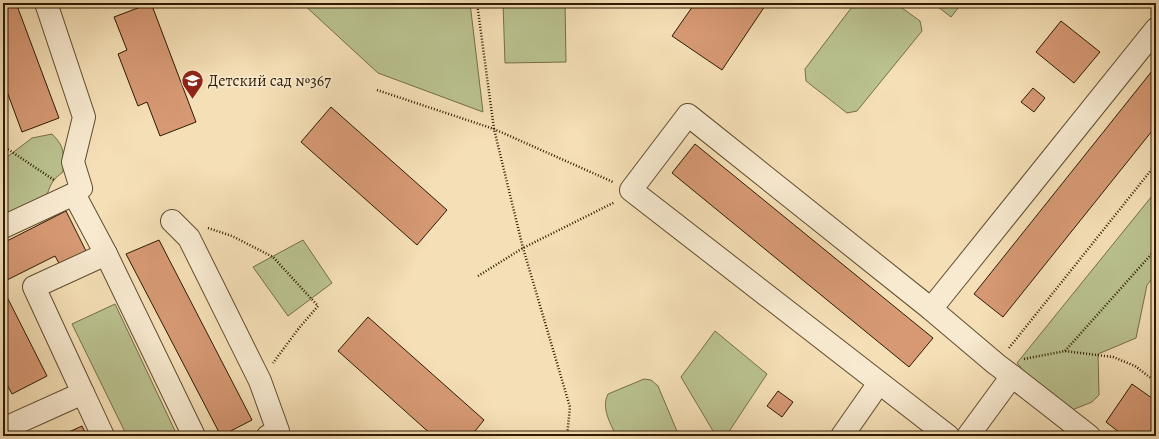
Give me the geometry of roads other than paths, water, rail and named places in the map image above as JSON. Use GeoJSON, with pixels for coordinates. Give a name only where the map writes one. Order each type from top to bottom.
{"type":"FeatureCollection","features":[{"type":"Feature","properties":{"kind":"lane"},"geometry":{"type":"LineString","coordinates":[[3,227],[74,194],[81,188],[73,162],[84,117],[46,3]]}},
{"type":"Feature","properties":{"kind":"lane"},"geometry":{"type":"LineString","coordinates":[[931,309],[1156,29]]}},
{"type":"Feature","properties":{"kind":"lane"},"geometry":{"type":"LineString","coordinates":[[948,436],[631,190],[688,115],[931,309],[1004,370],[1089,436]]}},
{"type":"Feature","properties":{"kind":"lane"},"geometry":{"type":"LineString","coordinates":[[74,194],[106,254],[194,436]]}},
{"type":"Feature","properties":{"kind":"lane"},"geometry":{"type":"LineString","coordinates":[[172,221],[189,238],[260,381],[278,431],[268,436]]}},
{"type":"Feature","properties":{"kind":"lane"},"geometry":{"type":"LineString","coordinates":[[103,436],[34,287],[106,254]]}},
{"type":"Feature","properties":{"kind":"lane"},"geometry":{"type":"LineString","coordinates":[[968,436],[1004,370]]}},
{"type":"Feature","properties":{"kind":"lane"},"geometry":{"type":"LineString","coordinates":[[842,436],[879,383]]}},
{"type":"Feature","properties":{"kind":"lane"},"geometry":{"type":"LineString","coordinates":[[3,429],[82,393]]}},
{"type":"Feature","properties":{"kind":"place","name":"Детский сад №367"},"geometry":{"type":"Point","coordinates":[192,100]}}]}
